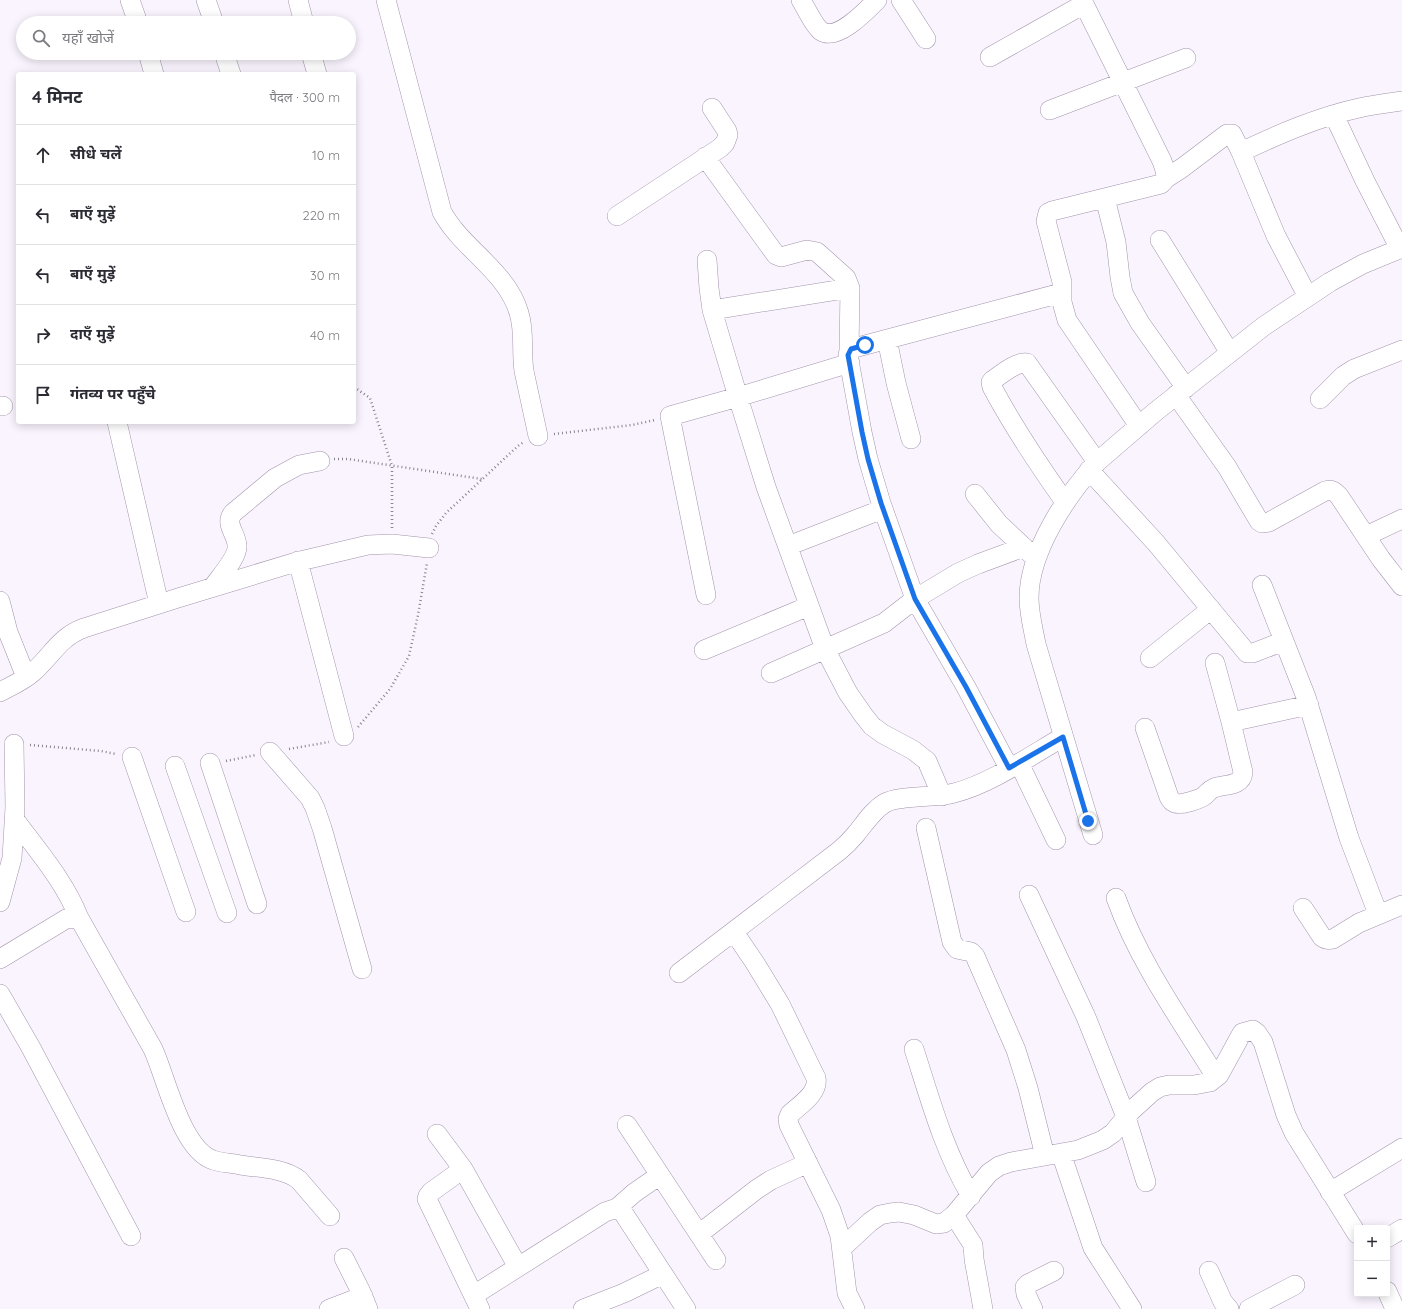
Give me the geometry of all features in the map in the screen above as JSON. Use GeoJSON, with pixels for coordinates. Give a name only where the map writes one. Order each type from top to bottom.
{"type":"FeatureCollection","features":[{"type":"Feature","properties":{"kind":"street"},"geometry":{"type":"LineString","coordinates":[[130,0],[136,16]]}},
{"type":"Feature","properties":{"kind":"street"},"geometry":{"type":"LineString","coordinates":[[206,0],[212,16]]}},
{"type":"Feature","properties":{"kind":"street"},"geometry":{"type":"LineString","coordinates":[[298,0],[302,16]]}},
{"type":"Feature","properties":{"kind":"street"},"geometry":{"type":"LineString","coordinates":[[386,0],[442,212],[452,229],[506,286],[514,298],[519,312],[522,323],[524,370],[538,436]]}},
{"type":"Feature","properties":{"kind":"street"},"geometry":{"type":"LineString","coordinates":[[802,0],[818,28],[822,32],[828,33],[835,33],[850,25],[877,0]]}},
{"type":"Feature","properties":{"kind":"street"},"geometry":{"type":"LineString","coordinates":[[901,0],[926,39]]}},
{"type":"Feature","properties":{"kind":"street"},"geometry":{"type":"LineString","coordinates":[[990,57],[1083,2],[1162,161],[1166,170],[1165,179]]}},
{"type":"Feature","properties":{"kind":"street"},"geometry":{"type":"LineString","coordinates":[[1050,110],[1186,58]]}},
{"type":"Feature","properties":{"kind":"street"},"geometry":{"type":"LineString","coordinates":[[150,60],[153,72]]}},
{"type":"Feature","properties":{"kind":"street"},"geometry":{"type":"LineString","coordinates":[[226,60],[230,72]]}},
{"type":"Feature","properties":{"kind":"street"},"geometry":{"type":"LineString","coordinates":[[313,60],[316,72]]}},
{"type":"Feature","properties":{"kind":"street"},"geometry":{"type":"LineString","coordinates":[[1241,152],[1276,136],[1334,115],[1359,108],[1402,100]]}},
{"type":"Feature","properties":{"kind":"street"},"geometry":{"type":"LineString","coordinates":[[617,216],[725,143],[728,135],[712,108]]}},
{"type":"Feature","properties":{"kind":"street"},"geometry":{"type":"LineString","coordinates":[[1092,835],[1036,644],[1030,612],[1030,552],[1065,502],[1093,466],[1181,391],[1264,326],[1330,282],[1363,264],[1401,248],[1365,182],[1334,115]]}},
{"type":"Feature","properties":{"kind":"street"},"geometry":{"type":"LineString","coordinates":[[1139,426],[1067,320],[1062,302],[1062,282],[1046,221],[1048,213],[1052,210],[1161,184],[1165,181],[1165,179],[1227,134],[1232,134],[1276,236],[1308,297]]}},
{"type":"Feature","properties":{"kind":"street"},"geometry":{"type":"LineString","coordinates":[[705,157],[776,255],[781,257],[807,250],[817,252],[846,278],[850,288],[849,357],[862,432],[868,459],[883,509],[915,599],[966,687],[1014,765],[1056,840]]}},
{"type":"Feature","properties":{"kind":"street"},"geometry":{"type":"LineString","coordinates":[[1105,198],[1116,242],[1120,277],[1124,293],[1140,323],[1259,521],[1262,523],[1269,522],[1330,490],[1334,491],[1339,496],[1381,559],[1399,578]]}},
{"type":"Feature","properties":{"kind":"street"},"geometry":{"type":"LineString","coordinates":[[1160,240],[1230,353]]}},
{"type":"Feature","properties":{"kind":"street"},"geometry":{"type":"LineString","coordinates":[[707,260],[712,310],[738,397],[766,487],[825,649],[848,693],[864,716],[872,726],[883,734],[913,750],[927,761],[942,796]]}},
{"type":"Feature","properties":{"kind":"street"},"geometry":{"type":"LineString","coordinates":[[712,310],[850,288]]}},
{"type":"Feature","properties":{"kind":"street"},"geometry":{"type":"LineString","coordinates":[[706,595],[670,416],[738,397],[849,357],[854,348],[1061,293]]}},
{"type":"Feature","properties":{"kind":"street"},"geometry":{"type":"LineString","coordinates":[[887,339],[896,383],[911,439]]}},
{"type":"Feature","properties":{"kind":"street"},"geometry":{"type":"LineString","coordinates":[[1320,399],[1343,376],[1354,369],[1402,350]]}},
{"type":"Feature","properties":{"kind":"street"},"geometry":{"type":"LineString","coordinates":[[1065,502],[1032,456],[992,387],[991,382],[993,380],[1018,364],[1024,362],[1027,363],[1093,466],[1247,653],[1253,653],[1284,641]]}},
{"type":"Feature","properties":{"kind":"street"},"geometry":{"type":"LineString","coordinates":[[117,424],[159,604]]}},
{"type":"Feature","properties":{"kind":"street"},"geometry":{"type":"LineString","coordinates":[[213,587],[234,557],[237,549],[229,523],[229,519],[233,513],[275,478],[299,465],[320,461]]}},
{"type":"Feature","properties":{"kind":"street"},"geometry":{"type":"LineString","coordinates":[[975,494],[999,524],[1030,552]]}},
{"type":"Feature","properties":{"kind":"street"},"geometry":{"type":"LineString","coordinates":[[788,546],[883,509]]}},
{"type":"Feature","properties":{"kind":"street"},"geometry":{"type":"LineString","coordinates":[[1366,536],[1402,519]]}},
{"type":"Feature","properties":{"kind":"street"},"geometry":{"type":"LineString","coordinates":[[0,692],[32,673],[63,640],[70,634],[80,630],[298,561],[368,545],[392,544],[429,548]]}},
{"type":"Feature","properties":{"kind":"street"},"geometry":{"type":"LineString","coordinates":[[771,673],[884,623],[915,599],[958,573],[978,564],[1030,552]]}},
{"type":"Feature","properties":{"kind":"street"},"geometry":{"type":"LineString","coordinates":[[298,561],[344,736]]}},
{"type":"Feature","properties":{"kind":"street"},"geometry":{"type":"LineString","coordinates":[[1262,585],[1309,705],[1350,838],[1378,914]]}},
{"type":"Feature","properties":{"kind":"street"},"geometry":{"type":"LineString","coordinates":[[0,601],[8,632],[26,677]]}},
{"type":"Feature","properties":{"kind":"street"},"geometry":{"type":"LineString","coordinates":[[704,650],[810,606]]}},
{"type":"Feature","properties":{"kind":"street"},"geometry":{"type":"LineString","coordinates":[[1150,658],[1211,609]]}},
{"type":"Feature","properties":{"kind":"street"},"geometry":{"type":"LineString","coordinates":[[1145,728],[1169,797],[1174,803],[1179,804],[1204,797],[1213,788],[1238,783],[1243,777],[1243,772],[1215,663]]}},
{"type":"Feature","properties":{"kind":"street"},"geometry":{"type":"LineString","coordinates":[[1231,722],[1309,705]]}},
{"type":"Feature","properties":{"kind":"street"},"geometry":{"type":"LineString","coordinates":[[679,973],[839,851],[854,836],[872,814],[885,803],[897,799],[942,796],[969,789],[989,780],[1063,737]]}},
{"type":"Feature","properties":{"kind":"street"},"geometry":{"type":"LineString","coordinates":[[0,902],[6,855],[15,820],[14,744]]}},
{"type":"Feature","properties":{"kind":"street"},"geometry":{"type":"LineString","coordinates":[[270,752],[310,798],[315,808],[362,968]]}},
{"type":"Feature","properties":{"kind":"street"},"geometry":{"type":"LineString","coordinates":[[132,757],[186,912]]}},
{"type":"Feature","properties":{"kind":"street"},"geometry":{"type":"LineString","coordinates":[[210,763],[257,904]]}},
{"type":"Feature","properties":{"kind":"street"},"geometry":{"type":"LineString","coordinates":[[175,766],[227,914]]}},
{"type":"Feature","properties":{"kind":"street"},"geometry":{"type":"LineString","coordinates":[[15,820],[53,870],[76,909],[79,918],[153,1049],[160,1064],[174,1109],[196,1147],[212,1160],[277,1171],[295,1176],[330,1216]]}},
{"type":"Feature","properties":{"kind":"street"},"geometry":{"type":"LineString","coordinates":[[926,828],[952,942],[957,949],[974,953],[1016,1050],[1028,1088],[1053,1154],[1093,1248],[1132,1309]]}},
{"type":"Feature","properties":{"kind":"street"},"geometry":{"type":"LineString","coordinates":[[1029,895],[1086,1017],[1126,1117],[1146,1182]]}},
{"type":"Feature","properties":{"kind":"street"},"geometry":{"type":"LineString","coordinates":[[1116,898],[1124,919],[1147,963],[1216,1077]]}},
{"type":"Feature","properties":{"kind":"street"},"geometry":{"type":"LineString","coordinates":[[1303,908],[1325,940],[1333,939],[1359,923],[1402,905]]}},
{"type":"Feature","properties":{"kind":"street"},"geometry":{"type":"LineString","coordinates":[[0,959],[66,920],[79,918]]}},
{"type":"Feature","properties":{"kind":"street"},"geometry":{"type":"LineString","coordinates":[[734,932],[755,962],[780,1004],[816,1078],[815,1089],[790,1114],[788,1119],[789,1125],[831,1210],[840,1236],[847,1293],[855,1309]]}},
{"type":"Feature","properties":{"kind":"street"},"geometry":{"type":"LineString","coordinates":[[0,994],[30,1046],[131,1236]]}},
{"type":"Feature","properties":{"kind":"street"},"geometry":{"type":"LineString","coordinates":[[842,1248],[870,1222],[880,1215],[899,1212],[914,1215],[936,1224],[944,1223],[954,1215],[989,1173],[999,1166],[1011,1162],[1092,1145],[1103,1140],[1113,1133],[1131,1111],[1152,1092],[1160,1087],[1169,1085],[1194,1085],[1210,1082],[1222,1069],[1242,1032],[1253,1030],[1257,1032],[1263,1042],[1286,1115],[1294,1133],[1354,1229]]}},
{"type":"Feature","properties":{"kind":"street"},"geometry":{"type":"LineString","coordinates":[[914,1049],[942,1134],[960,1177],[971,1196]]}},
{"type":"Feature","properties":{"kind":"street"},"geometry":{"type":"LineString","coordinates":[[627,1125],[716,1260]]}},
{"type":"Feature","properties":{"kind":"street"},"geometry":{"type":"LineString","coordinates":[[437,1134],[463,1169],[518,1267]]}},
{"type":"Feature","properties":{"kind":"street"},"geometry":{"type":"LineString","coordinates":[[1330,1192],[1402,1148]]}},
{"type":"Feature","properties":{"kind":"street"},"geometry":{"type":"LineString","coordinates":[[699,1234],[757,1189],[771,1180],[808,1163]]}},
{"type":"Feature","properties":{"kind":"street"},"geometry":{"type":"LineString","coordinates":[[463,1169],[431,1192],[427,1200],[477,1302],[518,1267],[605,1212],[617,1208],[634,1193],[660,1175]]}},
{"type":"Feature","properties":{"kind":"street"},"geometry":{"type":"LineString","coordinates":[[617,1208],[622,1211],[686,1309]]}},
{"type":"Feature","properties":{"kind":"street"},"geometry":{"type":"LineString","coordinates":[[954,1215],[973,1245],[983,1309]]}},
{"type":"Feature","properties":{"kind":"street"},"geometry":{"type":"LineString","coordinates":[[1390,1236],[1402,1229]]}},
{"type":"Feature","properties":{"kind":"street"},"geometry":{"type":"LineString","coordinates":[[329,1309],[365,1302],[344,1258]]}},
{"type":"Feature","properties":{"kind":"street"},"geometry":{"type":"LineString","coordinates":[[1033,1309],[1026,1294],[1025,1286],[1054,1271]]}},
{"type":"Feature","properties":{"kind":"street"},"geometry":{"type":"LineString","coordinates":[[1209,1271],[1224,1308]]}},
{"type":"Feature","properties":{"kind":"street"},"geometry":{"type":"LineString","coordinates":[[583,1309],[624,1293],[663,1274]]}},
{"type":"Feature","properties":{"kind":"street"},"geometry":{"type":"LineString","coordinates":[[1249,1309],[1295,1285]]}},
{"type":"Feature","properties":{"kind":"street"},"geometry":{"type":"LineString","coordinates":[[1390,1297],[1395,1309]]}},
{"type":"Feature","properties":{"kind":"path"},"geometry":{"type":"LineString","coordinates":[[356,388],[370,398],[392,466],[392,544]]}},
{"type":"Feature","properties":{"kind":"path"},"geometry":{"type":"LineString","coordinates":[[210,763],[335,741],[357,728],[390,689],[409,656],[418,615],[431,537],[436,526],[446,513],[519,445],[538,436],[632,425],[670,416]]}},
{"type":"Feature","properties":{"kind":"path"},"geometry":{"type":"LineString","coordinates":[[320,461],[337,458],[482,479]]}},
{"type":"Feature","properties":{"kind":"path"},"geometry":{"type":"LineString","coordinates":[[14,744],[101,751],[132,757]]}},
{"type":"Feature","properties":{"kind":"route"},"geometry":{"type":"LineString","coordinates":[[865,345],[851,349],[848,355],[862,432],[881,503],[915,599],[966,687],[1009,768],[1063,737],[1088,821]]}}]}
